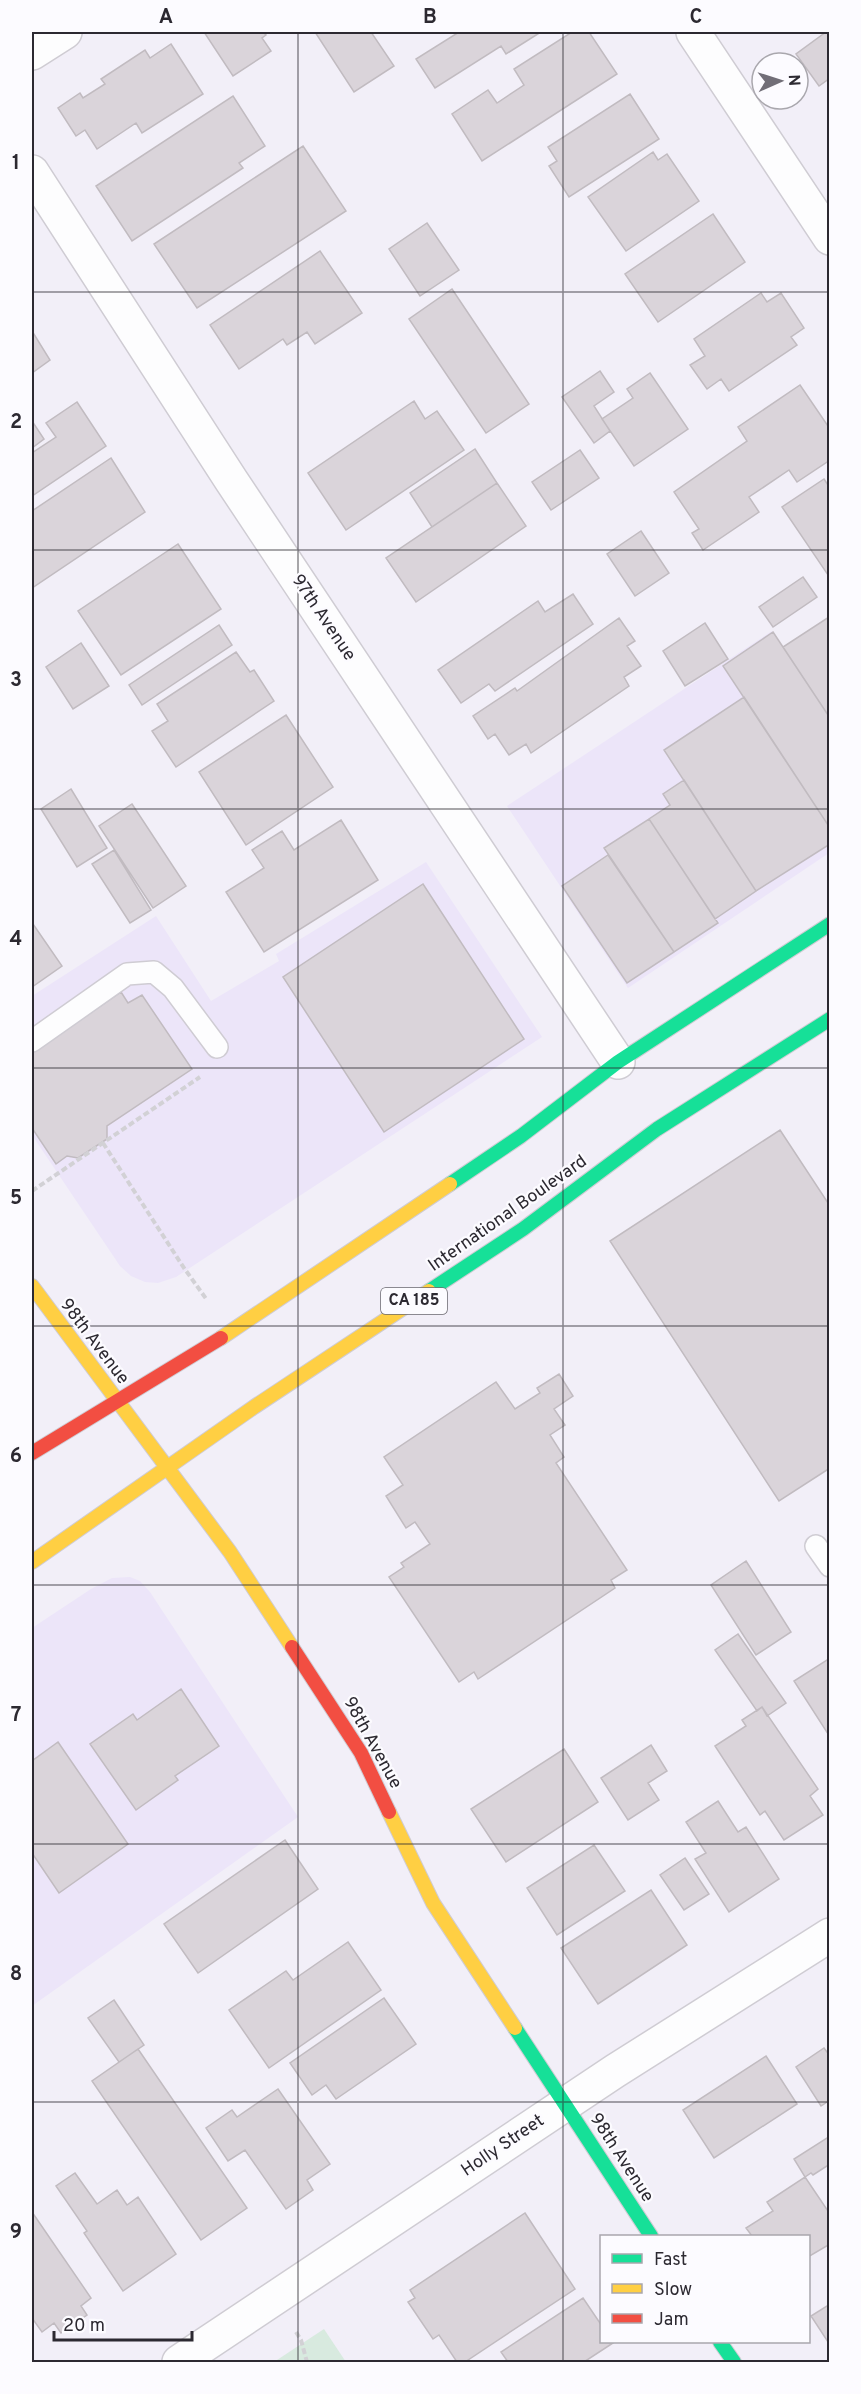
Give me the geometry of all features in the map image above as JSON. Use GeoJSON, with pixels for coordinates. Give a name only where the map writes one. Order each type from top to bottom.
{"type":"FeatureCollection","features":[{"type":"Feature","properties":{"kind":"main road"},"geometry":{"type":"LineString","coordinates":[[32,1453],[230,1332],[521,1136],[618,1062],[830,924]]}},
{"type":"Feature","properties":{"kind":"main road","name":"International Boulevard"},"geometry":{"type":"LineString","coordinates":[[32,1562],[254,1407],[523,1229],[657,1129],[830,1019]]}},
{"type":"Feature","properties":{"kind":"main road","name":"98th Avenue"},"geometry":{"type":"LineString","coordinates":[[32,1286],[230,1552],[361,1753],[433,1903],[650,2235]]}},
{"type":"Feature","properties":{"kind":"main road"},"geometry":{"type":"LineString","coordinates":[[721,2343],[734,2362]]}},
{"type":"Feature","properties":{"kind":"street"},"geometry":{"type":"LineString","coordinates":[[32,53],[65,32]]}},
{"type":"Feature","properties":{"kind":"street"},"geometry":{"type":"LineString","coordinates":[[693,32],[830,237]]}},
{"type":"Feature","properties":{"kind":"street","name":"97th Avenue"},"geometry":{"type":"LineString","coordinates":[[32,172],[231,480],[618,1062]]}},
{"type":"Feature","properties":{"kind":"street","name":"Holly Street"},"geometry":{"type":"LineString","coordinates":[[179,2362],[565,2104],[830,1935]]}},
{"type":"Feature","properties":{"kind":"lane"},"geometry":{"type":"LineString","coordinates":[[32,1041],[127,974],[154,972],[173,988],[217,1047]]}},
{"type":"Feature","properties":{"kind":"lane"},"geometry":{"type":"LineString","coordinates":[[816,1546],[830,1566]]}},
{"type":"Feature","properties":{"kind":"path"},"geometry":{"type":"LineString","coordinates":[[32,1191],[206,1073]]}},
{"type":"Feature","properties":{"kind":"path"},"geometry":{"type":"LineString","coordinates":[[103,1143],[184,1269],[230,1332]]}},
{"type":"Feature","properties":{"kind":"shaded area"},"geometry":{"type":"Polygon","coordinates":[[[772,631],[829,718],[829,853],[628,988],[507,806],[772,631]]]}},
{"type":"Feature","properties":{"kind":"shaded area"},"geometry":{"type":"Polygon","coordinates":[[[426,862],[542,1037],[176,1277],[158,1283],[145,1282],[131,1276],[120,1266],[32,1135],[32,996],[156,916],[211,1001],[279,961],[276,954],[426,862]]]}},
{"type":"Feature","properties":{"kind":"shaded area"},"geometry":{"type":"Polygon","coordinates":[[[130,1577],[140,1581],[150,1592],[298,1817],[32,2006],[32,1628],[91,1589],[112,1578],[130,1577]]]}},
{"type":"Feature","properties":{"kind":"green space"},"geometry":{"type":"Polygon","coordinates":[[[324,2329],[346,2362],[274,2362],[324,2329]]]}},
{"type":"Feature","properties":{"kind":"building"},"geometry":{"type":"Polygon","coordinates":[[[204,32],[263,32],[266,35],[262,38],[271,51],[233,76],[204,32]]]}},
{"type":"Feature","properties":{"kind":"building"},"geometry":{"type":"Polygon","coordinates":[[[315,32],[371,32],[394,66],[354,92],[315,32]]]}},
{"type":"Feature","properties":{"kind":"building"},"geometry":{"type":"Polygon","coordinates":[[[459,32],[541,32],[506,54],[501,46],[435,88],[416,59],[459,32]]]}},
{"type":"Feature","properties":{"kind":"building"},"geometry":{"type":"Polygon","coordinates":[[[572,32],[589,32],[617,74],[482,161],[452,114],[488,90],[497,103],[524,85],[514,69],[572,32]]]}},
{"type":"Feature","properties":{"kind":"building"},"geometry":{"type":"Polygon","coordinates":[[[826,32],[830,32],[830,78],[819,86],[810,73],[810,51],[800,51],[826,32]]]}},
{"type":"Feature","properties":{"kind":"building"},"geometry":{"type":"Polygon","coordinates":[[[171,44],[203,94],[142,133],[136,123],[97,149],[85,130],[76,136],[58,108],[80,93],[83,98],[105,84],[101,79],[145,50],[150,58],[171,44]]]}},
{"type":"Feature","properties":{"kind":"building"},"geometry":{"type":"Polygon","coordinates":[[[630,94],[659,139],[569,197],[549,166],[557,161],[548,147],[630,94]]]}},
{"type":"Feature","properties":{"kind":"building"},"geometry":{"type":"Polygon","coordinates":[[[233,96],[265,146],[239,163],[243,168],[132,241],[96,186],[233,96]]]}},
{"type":"Feature","properties":{"kind":"building"},"geometry":{"type":"Polygon","coordinates":[[[303,146],[346,211],[197,308],[154,244],[303,146]]]}},
{"type":"Feature","properties":{"kind":"building"},"geometry":{"type":"Polygon","coordinates":[[[653,152],[658,160],[667,154],[699,201],[626,251],[588,197],[653,152]]]}},
{"type":"Feature","properties":{"kind":"building"},"geometry":{"type":"Polygon","coordinates":[[[713,214],[745,262],[658,322],[625,274],[713,214]]]}},
{"type":"Feature","properties":{"kind":"building"},"geometry":{"type":"Polygon","coordinates":[[[427,223],[459,270],[420,296],[389,249],[427,223]]]}},
{"type":"Feature","properties":{"kind":"building"},"geometry":{"type":"Polygon","coordinates":[[[320,251],[362,313],[315,344],[307,332],[287,345],[283,339],[239,369],[210,325],[320,251]]]}},
{"type":"Feature","properties":{"kind":"building"},"geometry":{"type":"Polygon","coordinates":[[[452,289],[529,404],[486,433],[409,319],[452,289]]]}},
{"type":"Feature","properties":{"kind":"building"},"geometry":{"type":"Polygon","coordinates":[[[761,293],[767,302],[781,293],[804,328],[791,337],[797,345],[729,391],[721,379],[707,389],[690,365],[705,356],[694,339],[761,293]]]}},
{"type":"Feature","properties":{"kind":"building"},"geometry":{"type":"Polygon","coordinates":[[[32,331],[50,360],[32,373],[32,331]]]}},
{"type":"Feature","properties":{"kind":"building"},"geometry":{"type":"Polygon","coordinates":[[[600,371],[614,392],[594,406],[610,431],[594,443],[562,397],[600,371]]]}},
{"type":"Feature","properties":{"kind":"building"},"geometry":{"type":"Polygon","coordinates":[[[650,373],[688,429],[634,466],[602,419],[633,398],[627,389],[650,373]]]}},
{"type":"Feature","properties":{"kind":"building"},"geometry":{"type":"Polygon","coordinates":[[[800,385],[830,429],[830,460],[797,482],[789,470],[749,497],[759,512],[703,550],[692,533],[699,529],[674,492],[747,441],[738,427],[800,385]]]}},
{"type":"Feature","properties":{"kind":"building"},"geometry":{"type":"Polygon","coordinates":[[[414,401],[425,419],[437,411],[464,450],[346,530],[308,473],[414,401]]]}},
{"type":"Feature","properties":{"kind":"building"},"geometry":{"type":"Polygon","coordinates":[[[77,402],[106,446],[32,496],[32,453],[56,437],[46,423],[77,402]]]}},
{"type":"Feature","properties":{"kind":"building"},"geometry":{"type":"Polygon","coordinates":[[[32,421],[44,439],[32,448],[32,421]]]}},
{"type":"Feature","properties":{"kind":"building"},"geometry":{"type":"Polygon","coordinates":[[[475,449],[497,483],[432,527],[410,493],[475,449]]]}},
{"type":"Feature","properties":{"kind":"building"},"geometry":{"type":"Polygon","coordinates":[[[580,450],[599,478],[551,510],[532,482],[580,450]]]}},
{"type":"Feature","properties":{"kind":"building"},"geometry":{"type":"Polygon","coordinates":[[[111,458],[145,512],[32,588],[32,511],[111,458]]]}},
{"type":"Feature","properties":{"kind":"building"},"geometry":{"type":"Polygon","coordinates":[[[824,479],[830,488],[828,575],[782,507],[824,479]]]}},
{"type":"Feature","properties":{"kind":"building"},"geometry":{"type":"Polygon","coordinates":[[[497,483],[526,526],[416,602],[386,558],[497,483]]]}},
{"type":"Feature","properties":{"kind":"building"},"geometry":{"type":"Polygon","coordinates":[[[641,531],[669,573],[635,596],[607,554],[641,531]]]}},
{"type":"Feature","properties":{"kind":"building"},"geometry":{"type":"Polygon","coordinates":[[[178,544],[221,609],[121,675],[78,611],[178,544]]]}},
{"type":"Feature","properties":{"kind":"building"},"geometry":{"type":"Polygon","coordinates":[[[803,577],[817,597],[773,627],[759,607],[803,577]]]}},
{"type":"Feature","properties":{"kind":"building"},"geometry":{"type":"Polygon","coordinates":[[[573,594],[593,624],[495,691],[489,684],[461,703],[438,670],[538,601],[545,612],[573,594]]]}},
{"type":"Feature","properties":{"kind":"building"},"geometry":{"type":"Polygon","coordinates":[[[619,618],[635,641],[627,646],[641,666],[624,677],[629,686],[531,753],[526,744],[509,755],[495,734],[488,739],[473,716],[515,688],[517,691],[619,618]]]}},
{"type":"Feature","properties":{"kind":"building"},"geometry":{"type":"Polygon","coordinates":[[[830,618],[830,718],[783,647],[830,618]]]}},
{"type":"Feature","properties":{"kind":"building"},"geometry":{"type":"Polygon","coordinates":[[[705,623],[728,659],[685,686],[663,651],[705,623]]]}},
{"type":"Feature","properties":{"kind":"building"},"geometry":{"type":"Polygon","coordinates":[[[219,625],[232,645],[142,705],[129,685],[219,625]]]}},
{"type":"Feature","properties":{"kind":"building"},"geometry":{"type":"Polygon","coordinates":[[[773,632],[830,718],[830,828],[723,666],[773,632]]]}},
{"type":"Feature","properties":{"kind":"building"},"geometry":{"type":"Polygon","coordinates":[[[81,643],[109,686],[73,709],[46,667],[81,643]]]}},
{"type":"Feature","properties":{"kind":"building"},"geometry":{"type":"Polygon","coordinates":[[[236,652],[250,672],[254,670],[274,701],[176,767],[152,731],[168,721],[157,704],[236,652]]]}},
{"type":"Feature","properties":{"kind":"building"},"geometry":{"type":"Polygon","coordinates":[[[744,697],[830,828],[830,844],[756,891],[664,750],[744,697]]]}},
{"type":"Feature","properties":{"kind":"building"},"geometry":{"type":"Polygon","coordinates":[[[286,715],[333,787],[246,845],[199,772],[286,715]]]}},
{"type":"Feature","properties":{"kind":"building"},"geometry":{"type":"Polygon","coordinates":[[[684,780],[756,891],[715,919],[649,819],[670,805],[663,794],[684,780]]]}},
{"type":"Feature","properties":{"kind":"building"},"geometry":{"type":"Polygon","coordinates":[[[71,789],[107,848],[77,867],[41,809],[71,789]]]}},
{"type":"Feature","properties":{"kind":"building"},"geometry":{"type":"Polygon","coordinates":[[[132,804],[186,886],[153,908],[99,826],[132,804]]]}},
{"type":"Feature","properties":{"kind":"building"},"geometry":{"type":"Polygon","coordinates":[[[649,819],[718,923],[674,952],[604,848],[649,819]]]}},
{"type":"Feature","properties":{"kind":"building"},"geometry":{"type":"Polygon","coordinates":[[[341,820],[378,880],[264,952],[226,892],[264,868],[252,850],[282,831],[294,850],[341,820]]]}},
{"type":"Feature","properties":{"kind":"building"},"geometry":{"type":"Polygon","coordinates":[[[114,850],[151,910],[130,923],[92,864],[114,850]]]}},
{"type":"Feature","properties":{"kind":"building"},"geometry":{"type":"Polygon","coordinates":[[[608,855],[674,952],[627,983],[562,886],[608,855]]]}},
{"type":"Feature","properties":{"kind":"building"},"geometry":{"type":"Polygon","coordinates":[[[423,884],[524,1039],[384,1132],[283,977],[423,884]]]}},
{"type":"Feature","properties":{"kind":"building"},"geometry":{"type":"Polygon","coordinates":[[[32,925],[62,966],[32,987],[32,925]]]}},
{"type":"Feature","properties":{"kind":"building"},"geometry":{"type":"Polygon","coordinates":[[[121,992],[128,1003],[142,995],[192,1069],[107,1126],[107,1139],[78,1158],[67,1156],[56,1164],[32,1128],[32,1053],[121,992]]]}},
{"type":"Feature","properties":{"kind":"building"},"geometry":{"type":"Polygon","coordinates":[[[780,1130],[830,1206],[830,1468],[779,1501],[610,1241],[780,1130]]]}},
{"type":"Feature","properties":{"kind":"building"},"geometry":{"type":"Polygon","coordinates":[[[559,1374],[573,1396],[554,1409],[565,1425],[550,1435],[564,1457],[556,1463],[627,1570],[611,1580],[615,1588],[478,1679],[474,1672],[459,1682],[389,1577],[404,1567],[401,1563],[430,1544],[415,1522],[406,1528],[386,1496],[403,1485],[384,1457],[496,1382],[515,1409],[540,1393],[537,1388],[559,1374]]]}},
{"type":"Feature","properties":{"kind":"building"},"geometry":{"type":"Polygon","coordinates":[[[746,1561],[791,1632],[756,1655],[711,1585],[746,1561]]]}},
{"type":"Feature","properties":{"kind":"building"},"geometry":{"type":"Polygon","coordinates":[[[738,1634],[786,1703],[767,1716],[762,1707],[757,1711],[715,1650],[738,1634]]]}},
{"type":"Feature","properties":{"kind":"building"},"geometry":{"type":"Polygon","coordinates":[[[830,1658],[830,1737],[794,1681],[830,1658]]]}},
{"type":"Feature","properties":{"kind":"building"},"geometry":{"type":"Polygon","coordinates":[[[181,1689],[219,1746],[175,1776],[178,1780],[136,1810],[90,1744],[133,1714],[137,1720],[181,1689]]]}},
{"type":"Feature","properties":{"kind":"building"},"geometry":{"type":"Polygon","coordinates":[[[762,1707],[818,1789],[810,1796],[823,1815],[784,1840],[765,1811],[760,1815],[715,1746],[746,1726],[742,1720],[762,1707]]]}},
{"type":"Feature","properties":{"kind":"building"},"geometry":{"type":"Polygon","coordinates":[[[58,1742],[128,1844],[59,1893],[32,1853],[32,1761],[58,1742]]]}},
{"type":"Feature","properties":{"kind":"building"},"geometry":{"type":"Polygon","coordinates":[[[651,1745],[667,1771],[648,1783],[659,1800],[628,1820],[601,1778],[651,1745]]]}},
{"type":"Feature","properties":{"kind":"building"},"geometry":{"type":"Polygon","coordinates":[[[564,1749],[598,1802],[506,1862],[471,1809],[564,1749]]]}},
{"type":"Feature","properties":{"kind":"building"},"geometry":{"type":"Polygon","coordinates":[[[718,1801],[738,1832],[746,1827],[779,1879],[729,1912],[695,1859],[706,1853],[686,1822],[718,1801]]]}},
{"type":"Feature","properties":{"kind":"building"},"geometry":{"type":"Polygon","coordinates":[[[285,1840],[318,1889],[198,1973],[164,1924],[285,1840]]]}},
{"type":"Feature","properties":{"kind":"building"},"geometry":{"type":"Polygon","coordinates":[[[594,1845],[625,1891],[557,1935],[527,1888],[594,1845]]]}},
{"type":"Feature","properties":{"kind":"building"},"geometry":{"type":"Polygon","coordinates":[[[685,1858],[709,1894],[684,1910],[660,1875],[685,1858]]]}},
{"type":"Feature","properties":{"kind":"building"},"geometry":{"type":"Polygon","coordinates":[[[651,1890],[687,1945],[598,2004],[561,1948],[651,1890]]]}},
{"type":"Feature","properties":{"kind":"building"},"geometry":{"type":"Polygon","coordinates":[[[348,1942],[381,1990],[269,2068],[229,2010],[286,1971],[293,1980],[348,1942]]]}},
{"type":"Feature","properties":{"kind":"building"},"geometry":{"type":"Polygon","coordinates":[[[384,1998],[416,2044],[336,2099],[326,2085],[312,2095],[290,2063],[384,1998]]]}},
{"type":"Feature","properties":{"kind":"building"},"geometry":{"type":"Polygon","coordinates":[[[114,2000],[144,2045],[119,2062],[88,2018],[114,2000]]]}},
{"type":"Feature","properties":{"kind":"building"},"geometry":{"type":"Polygon","coordinates":[[[824,2048],[830,2056],[830,2100],[821,2106],[796,2067],[824,2048]]]}},
{"type":"Feature","properties":{"kind":"building"},"geometry":{"type":"Polygon","coordinates":[[[138,2049],[247,2208],[201,2240],[92,2081],[138,2049]]]}},
{"type":"Feature","properties":{"kind":"building"},"geometry":{"type":"Polygon","coordinates":[[[766,2056],[797,2104],[714,2158],[683,2110],[766,2056]]]}},
{"type":"Feature","properties":{"kind":"building"},"geometry":{"type":"Polygon","coordinates":[[[278,2089],[330,2164],[307,2180],[313,2190],[286,2209],[245,2150],[228,2161],[206,2128],[232,2110],[237,2117],[278,2089]]]}},
{"type":"Feature","properties":{"kind":"building"},"geometry":{"type":"Polygon","coordinates":[[[830,2136],[830,2164],[813,2175],[811,2173],[805,2177],[794,2159],[830,2136]]]}},
{"type":"Feature","properties":{"kind":"building"},"geometry":{"type":"Polygon","coordinates":[[[75,2173],[97,2204],[117,2190],[127,2205],[138,2197],[176,2254],[123,2291],[84,2233],[87,2231],[56,2186],[75,2173]]]}},
{"type":"Feature","properties":{"kind":"building"},"geometry":{"type":"Polygon","coordinates":[[[805,2177],[830,2214],[830,2244],[810,2256],[810,2235],[751,2235],[746,2228],[773,2211],[767,2202],[805,2177]]]}},
{"type":"Feature","properties":{"kind":"building"},"geometry":{"type":"Polygon","coordinates":[[[32,2212],[91,2298],[81,2306],[87,2315],[61,2333],[54,2323],[42,2332],[32,2318],[32,2212]]]}},
{"type":"Feature","properties":{"kind":"building"},"geometry":{"type":"Polygon","coordinates":[[[525,2213],[575,2289],[465,2362],[457,2362],[439,2335],[433,2339],[408,2302],[415,2298],[410,2290],[525,2213]]]}},
{"type":"Feature","properties":{"kind":"building"},"geometry":{"type":"Polygon","coordinates":[[[583,2298],[600,2323],[600,2343],[613,2343],[584,2362],[508,2362],[501,2352],[583,2298]]]}},
{"type":"Feature","properties":{"kind":"building"},"geometry":{"type":"Polygon","coordinates":[[[830,2304],[830,2345],[811,2316],[830,2304]]]}},
{"type":"Feature","properties":{"kind":"traffic: fast"},"geometry":{"type":"LineString","coordinates":[[450,1184],[521,1136],[618,1062],[830,924]]}},
{"type":"Feature","properties":{"kind":"traffic: fast"},"geometry":{"type":"LineString","coordinates":[[429,1291],[523,1229],[657,1129],[830,1019]]}},
{"type":"Feature","properties":{"kind":"traffic: fast"},"geometry":{"type":"LineString","coordinates":[[515,2028],[650,2235]]}},
{"type":"Feature","properties":{"kind":"traffic: fast"},"geometry":{"type":"LineString","coordinates":[[721,2343],[734,2362]]}},
{"type":"Feature","properties":{"kind":"traffic: slow"},"geometry":{"type":"LineString","coordinates":[[221,1338],[450,1184]]}},
{"type":"Feature","properties":{"kind":"traffic: slow"},"geometry":{"type":"LineString","coordinates":[[32,1286],[230,1552],[292,1647]]}},
{"type":"Feature","properties":{"kind":"traffic: slow"},"geometry":{"type":"LineString","coordinates":[[32,1562],[254,1407],[429,1291]]}},
{"type":"Feature","properties":{"kind":"traffic: slow"},"geometry":{"type":"LineString","coordinates":[[389,1812],[433,1903],[515,2028]]}},
{"type":"Feature","properties":{"kind":"traffic: jam"},"geometry":{"type":"LineString","coordinates":[[32,1453],[221,1338]]}},
{"type":"Feature","properties":{"kind":"traffic: jam"},"geometry":{"type":"LineString","coordinates":[[292,1647],[361,1753],[389,1812]]}}]}
